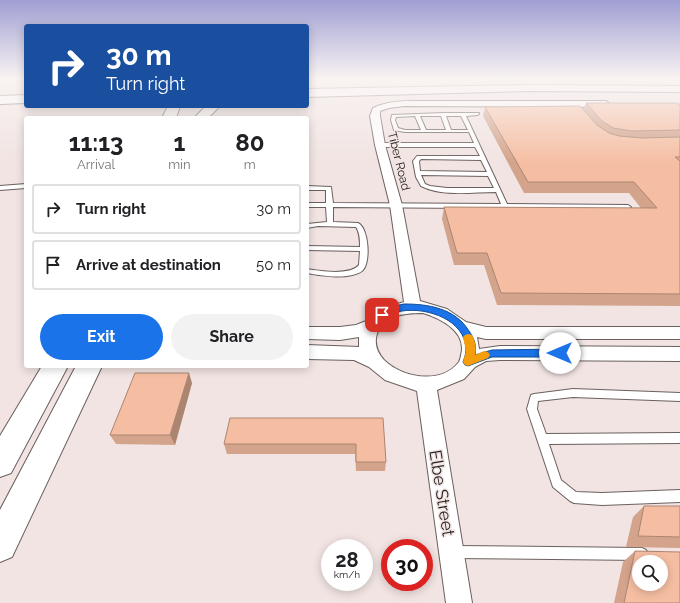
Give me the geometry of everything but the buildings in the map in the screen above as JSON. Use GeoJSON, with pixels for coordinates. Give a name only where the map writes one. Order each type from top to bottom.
{"type":"FeatureCollection","features":[{"type":"Feature","properties":{"kind":"main road"},"geometry":{"type":"LineString","coordinates":[[203,116],[211,108]]}},
{"type":"Feature","properties":{"kind":"main road"},"geometry":{"type":"LineString","coordinates":[[0,463],[54,368]]}},
{"type":"Feature","properties":{"kind":"main road"},"geometry":{"type":"LineString","coordinates":[[0,545],[88,368]]}},
{"type":"Feature","properties":{"kind":"street","name":"Tiber Road"},"geometry":{"type":"LineString","coordinates":[[386,106],[375,111],[380,145],[396,205],[414,307]]}},
{"type":"Feature","properties":{"kind":"street","name":"Tiber Road"},"geometry":{"type":"LineString","coordinates":[[554,106],[587,106]]}},
{"type":"Feature","properties":{"kind":"street"},"geometry":{"type":"LineString","coordinates":[[309,333],[359,332],[371,326],[382,315],[393,310],[423,307],[438,311],[451,318],[462,327],[469,338],[471,351],[468,362],[458,374],[443,381],[426,384],[405,381],[388,373],[375,362],[357,353],[309,352]]}},
{"type":"Feature","properties":{"kind":"street"},"geometry":{"type":"LineString","coordinates":[[371,326],[368,337],[368,349],[375,362]]}},
{"type":"Feature","properties":{"kind":"street"},"geometry":{"type":"LineString","coordinates":[[462,327],[486,333],[680,333]]}},
{"type":"Feature","properties":{"kind":"street"},"geometry":{"type":"LineString","coordinates":[[468,362],[483,355],[500,353],[680,354]]}},
{"type":"Feature","properties":{"kind":"street","name":"Elbe Street"},"geometry":{"type":"LineString","coordinates":[[426,384],[459,603]]}},
{"type":"Feature","properties":{"kind":"lane"},"geometry":{"type":"LineString","coordinates":[[443,114],[449,131]]}},
{"type":"Feature","properties":{"kind":"lane"},"geometry":{"type":"LineString","coordinates":[[464,114],[505,206]]}},
{"type":"Feature","properties":{"kind":"lane"},"geometry":{"type":"LineString","coordinates":[[472,131],[405,131],[395,128],[393,120],[394,116],[477,114]]}},
{"type":"Feature","properties":{"kind":"lane"},"geometry":{"type":"LineString","coordinates":[[418,115],[424,131]]}},
{"type":"Feature","properties":{"kind":"lane"},"geometry":{"type":"LineString","coordinates":[[380,145],[478,144]]}},
{"type":"Feature","properties":{"kind":"lane"},"geometry":{"type":"LineString","coordinates":[[483,158],[419,157],[416,161],[422,184],[432,189],[498,190]]}},
{"type":"Feature","properties":{"kind":"lane"},"geometry":{"type":"LineString","coordinates":[[419,173],[491,174]]}},
{"type":"Feature","properties":{"kind":"lane"},"geometry":{"type":"LineString","coordinates":[[0,188],[24,186]]}},
{"type":"Feature","properties":{"kind":"lane"},"geometry":{"type":"LineString","coordinates":[[309,188],[329,188],[330,224]]}},
{"type":"Feature","properties":{"kind":"lane"},"geometry":{"type":"LineString","coordinates":[[309,205],[628,207]]}},
{"type":"Feature","properties":{"kind":"lane"},"geometry":{"type":"LineString","coordinates":[[309,226],[318,224],[358,225],[363,234],[363,264],[359,271],[332,274],[309,271]]}},
{"type":"Feature","properties":{"kind":"lane"},"geometry":{"type":"LineString","coordinates":[[309,248],[363,249]]}},
{"type":"Feature","properties":{"kind":"lane"},"geometry":{"type":"LineString","coordinates":[[680,397],[573,393],[534,398],[532,409],[557,483],[574,497],[602,499],[680,496]]}},
{"type":"Feature","properties":{"kind":"lane"},"geometry":{"type":"LineString","coordinates":[[542,439],[680,438]]}},
{"type":"Feature","properties":{"kind":"lane"},"geometry":{"type":"LineString","coordinates":[[451,552],[656,554]]}},
{"type":"Feature","properties":{"kind":"slow traffic"},"geometry":{"type":"LineString","coordinates":[[468,337],[471,351],[468,362],[484,355]]}},
{"type":"Feature","properties":{"kind":"route"},"geometry":{"type":"LineString","coordinates":[[382,315],[393,310],[423,307],[438,311],[451,318],[462,327],[469,338],[471,351],[468,362],[483,355],[500,353],[560,353]]}}]}
